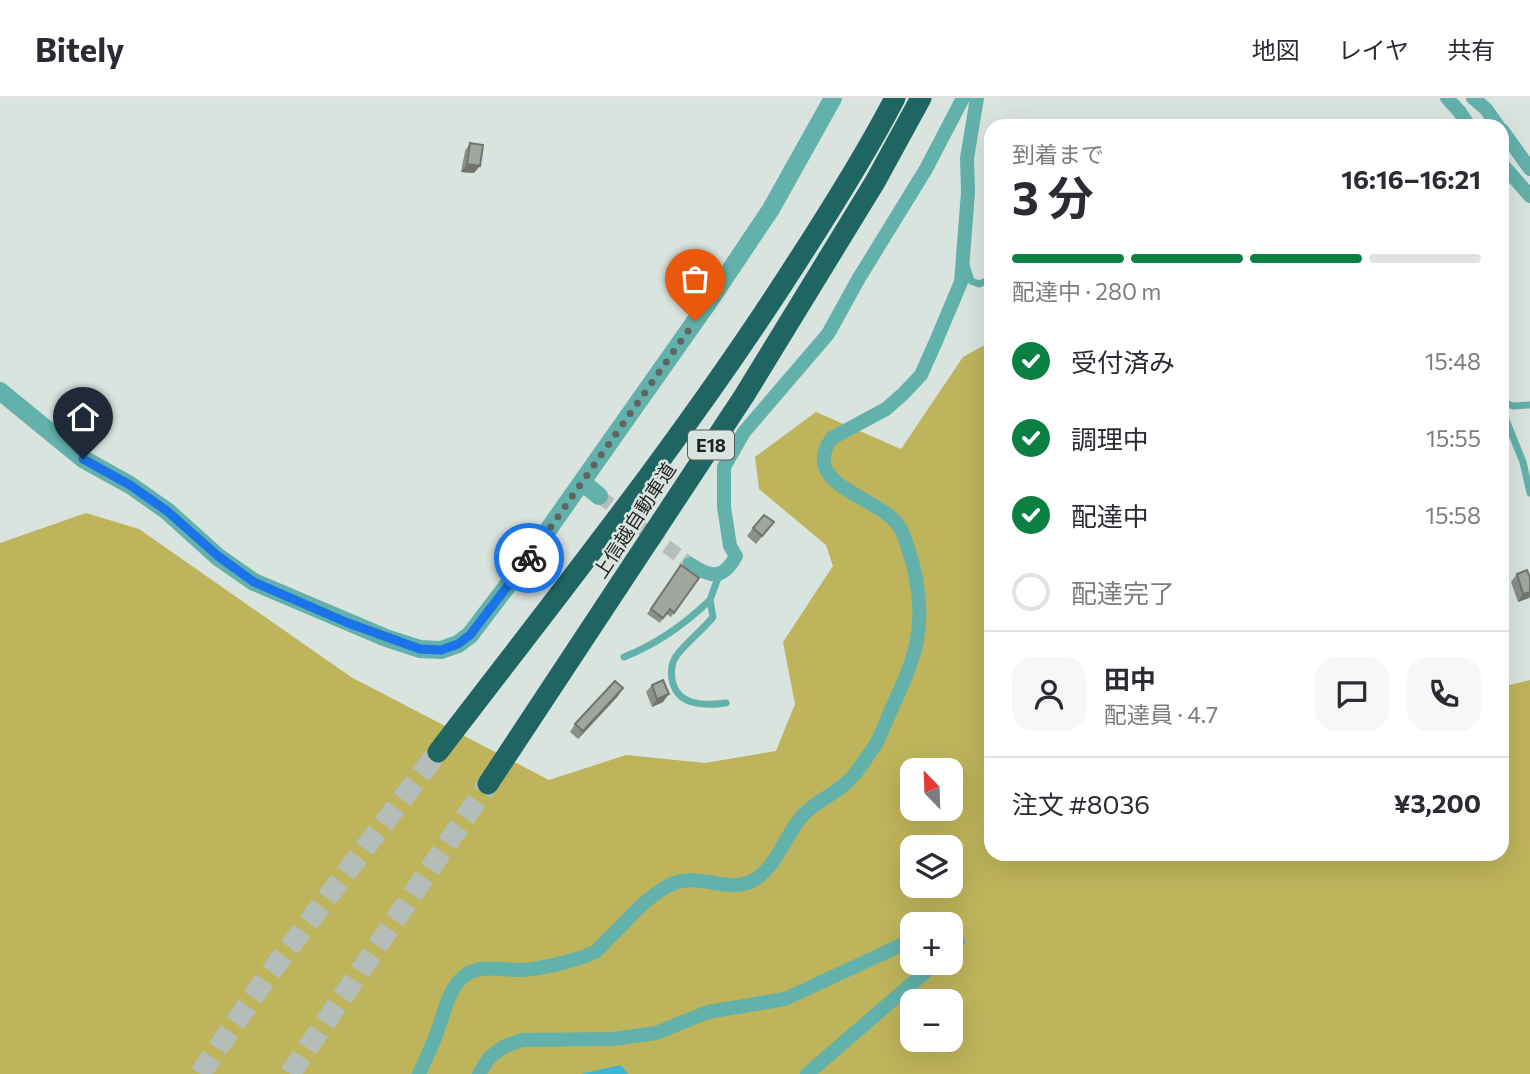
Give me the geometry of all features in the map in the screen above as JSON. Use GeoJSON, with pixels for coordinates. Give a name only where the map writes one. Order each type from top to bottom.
{"type":"FeatureCollection","features":[{"type":"Feature","properties":{"kind":"highway","name":"上信越自動車道"},"geometry":{"type":"LineString","coordinates":[[438,752],[638,491],[730,363],[814,236],[895,98]]}},
{"type":"Feature","properties":{"kind":"highway","name":"上信越自動車道"},"geometry":{"type":"LineString","coordinates":[[488,784],[757,374],[875,182],[921,98]]}},
{"type":"Feature","properties":{"kind":"street"},"geometry":{"type":"LineString","coordinates":[[0,391],[83,459],[130,485],[167,511],[218,556],[254,582],[340,620],[420,649],[441,650],[458,644],[470,635],[498,601],[764,220],[832,98]]}},
{"type":"Feature","properties":{"kind":"street"},"geometry":{"type":"LineString","coordinates":[[690,564],[705,574],[719,575],[730,568],[736,556],[730,546],[724,507],[724,467],[744,432],[828,334],[926,169],[963,98]]}},
{"type":"Feature","properties":{"kind":"street"},"geometry":{"type":"LineString","coordinates":[[419,1074],[447,1003],[459,981],[476,969],[523,970],[570,960],[596,951],[651,898],[668,886],[687,879],[728,885],[751,881],[773,864],[788,835],[805,813],[847,782],[874,747],[917,648],[920,599],[908,547],[898,524],[874,503],[844,489],[827,473],[823,461],[826,446],[832,438],[886,410],[921,375],[961,282],[968,192],[967,158],[977,98]]}},
{"type":"Feature","properties":{"kind":"street"},"geometry":{"type":"LineString","coordinates":[[1447,98],[1464,119]]}},
{"type":"Feature","properties":{"kind":"street"},"geometry":{"type":"LineString","coordinates":[[1472,98],[1493,119]]}},
{"type":"Feature","properties":{"kind":"street"},"geometry":{"type":"LineString","coordinates":[[1509,140],[1530,169]]}},
{"type":"Feature","properties":{"kind":"street"},"geometry":{"type":"LineString","coordinates":[[1509,171],[1530,196]]}},
{"type":"Feature","properties":{"kind":"street"},"geometry":{"type":"LineString","coordinates":[[582,482],[599,496]]}},
{"type":"Feature","properties":{"kind":"street"},"geometry":{"type":"LineString","coordinates":[[479,1074],[489,1058],[503,1047],[522,1040],[614,1039],[656,1033],[708,1012],[785,999],[900,946]]}},
{"type":"Feature","properties":{"kind":"street"},"geometry":{"type":"LineString","coordinates":[[807,1074],[922,975]]}},
{"type":"Feature","properties":{"kind":"lane"},"geometry":{"type":"LineString","coordinates":[[963,257],[971,281],[979,284],[984,282]]}},
{"type":"Feature","properties":{"kind":"lane"},"geometry":{"type":"LineString","coordinates":[[1509,405],[1530,405]]}},
{"type":"Feature","properties":{"kind":"lane"},"geometry":{"type":"LineString","coordinates":[[1509,427],[1524,462],[1530,493]]}},
{"type":"Feature","properties":{"kind":"lane"},"geometry":{"type":"LineString","coordinates":[[624,657],[649,648],[688,621],[710,600],[719,575]]}},
{"type":"Feature","properties":{"kind":"lane"},"geometry":{"type":"LineString","coordinates":[[710,600],[713,617],[675,657],[670,671],[673,688],[681,697],[696,705],[726,703]]}},
{"type":"Feature","properties":{"kind":"shaded area"},"geometry":{"type":"Polygon","coordinates":[[[984,345],[984,861],[1509,861],[1509,685],[1530,680],[1530,1074],[0,1074],[0,543],[86,513],[139,529],[351,677],[549,780],[626,755],[705,763],[776,751],[795,704],[783,642],[833,566],[826,545],[759,489],[755,457],[816,412],[901,449],[963,357],[984,345]]]}},
{"type":"Feature","properties":{"kind":"water"},"geometry":{"type":"Polygon","coordinates":[[[621,1065],[628,1074],[580,1074],[621,1065]]]}},
{"type":"Feature","properties":{"kind":"building"},"geometry":{"type":"Polygon","coordinates":[[[470,143],[483,145],[480,166],[467,164],[470,143]]]}},
{"type":"Feature","properties":{"kind":"building"},"geometry":{"type":"Polygon","coordinates":[[[764,515],[774,522],[762,536],[753,528],[764,515]]]}},
{"type":"Feature","properties":{"kind":"building"},"geometry":{"type":"Polygon","coordinates":[[[681,565],[699,578],[674,613],[670,609],[663,618],[651,609],[681,565]]]}},
{"type":"Feature","properties":{"kind":"building"},"geometry":{"type":"Polygon","coordinates":[[[1527,570],[1530,592],[1523,594],[1517,574],[1527,570]]]}},
{"type":"Feature","properties":{"kind":"building"},"geometry":{"type":"Polygon","coordinates":[[[663,680],[669,694],[657,699],[652,685],[663,680]]]}},
{"type":"Feature","properties":{"kind":"building"},"geometry":{"type":"Polygon","coordinates":[[[615,681],[623,688],[583,731],[575,724],[615,681]]]}},
{"type":"Feature","properties":{"kind":"tunnel"},"geometry":{"type":"LineString","coordinates":[[599,496],[690,564]]}},
{"type":"Feature","properties":{"kind":"tunnel"},"geometry":{"type":"LineString","coordinates":[[200,1074],[269,974],[438,752]]}},
{"type":"Feature","properties":{"kind":"tunnel"},"geometry":{"type":"LineString","coordinates":[[290,1074],[488,784]]}},
{"type":"Feature","properties":{"kind":"way so far"},"geometry":{"type":"LineString","coordinates":[[529,558],[695,321]]}},
{"type":"Feature","properties":{"kind":"route"},"geometry":{"type":"LineString","coordinates":[[83,459],[130,485],[167,511],[218,556],[254,582],[328,615],[420,649],[441,650],[458,644],[470,635],[529,558]]}}]}
